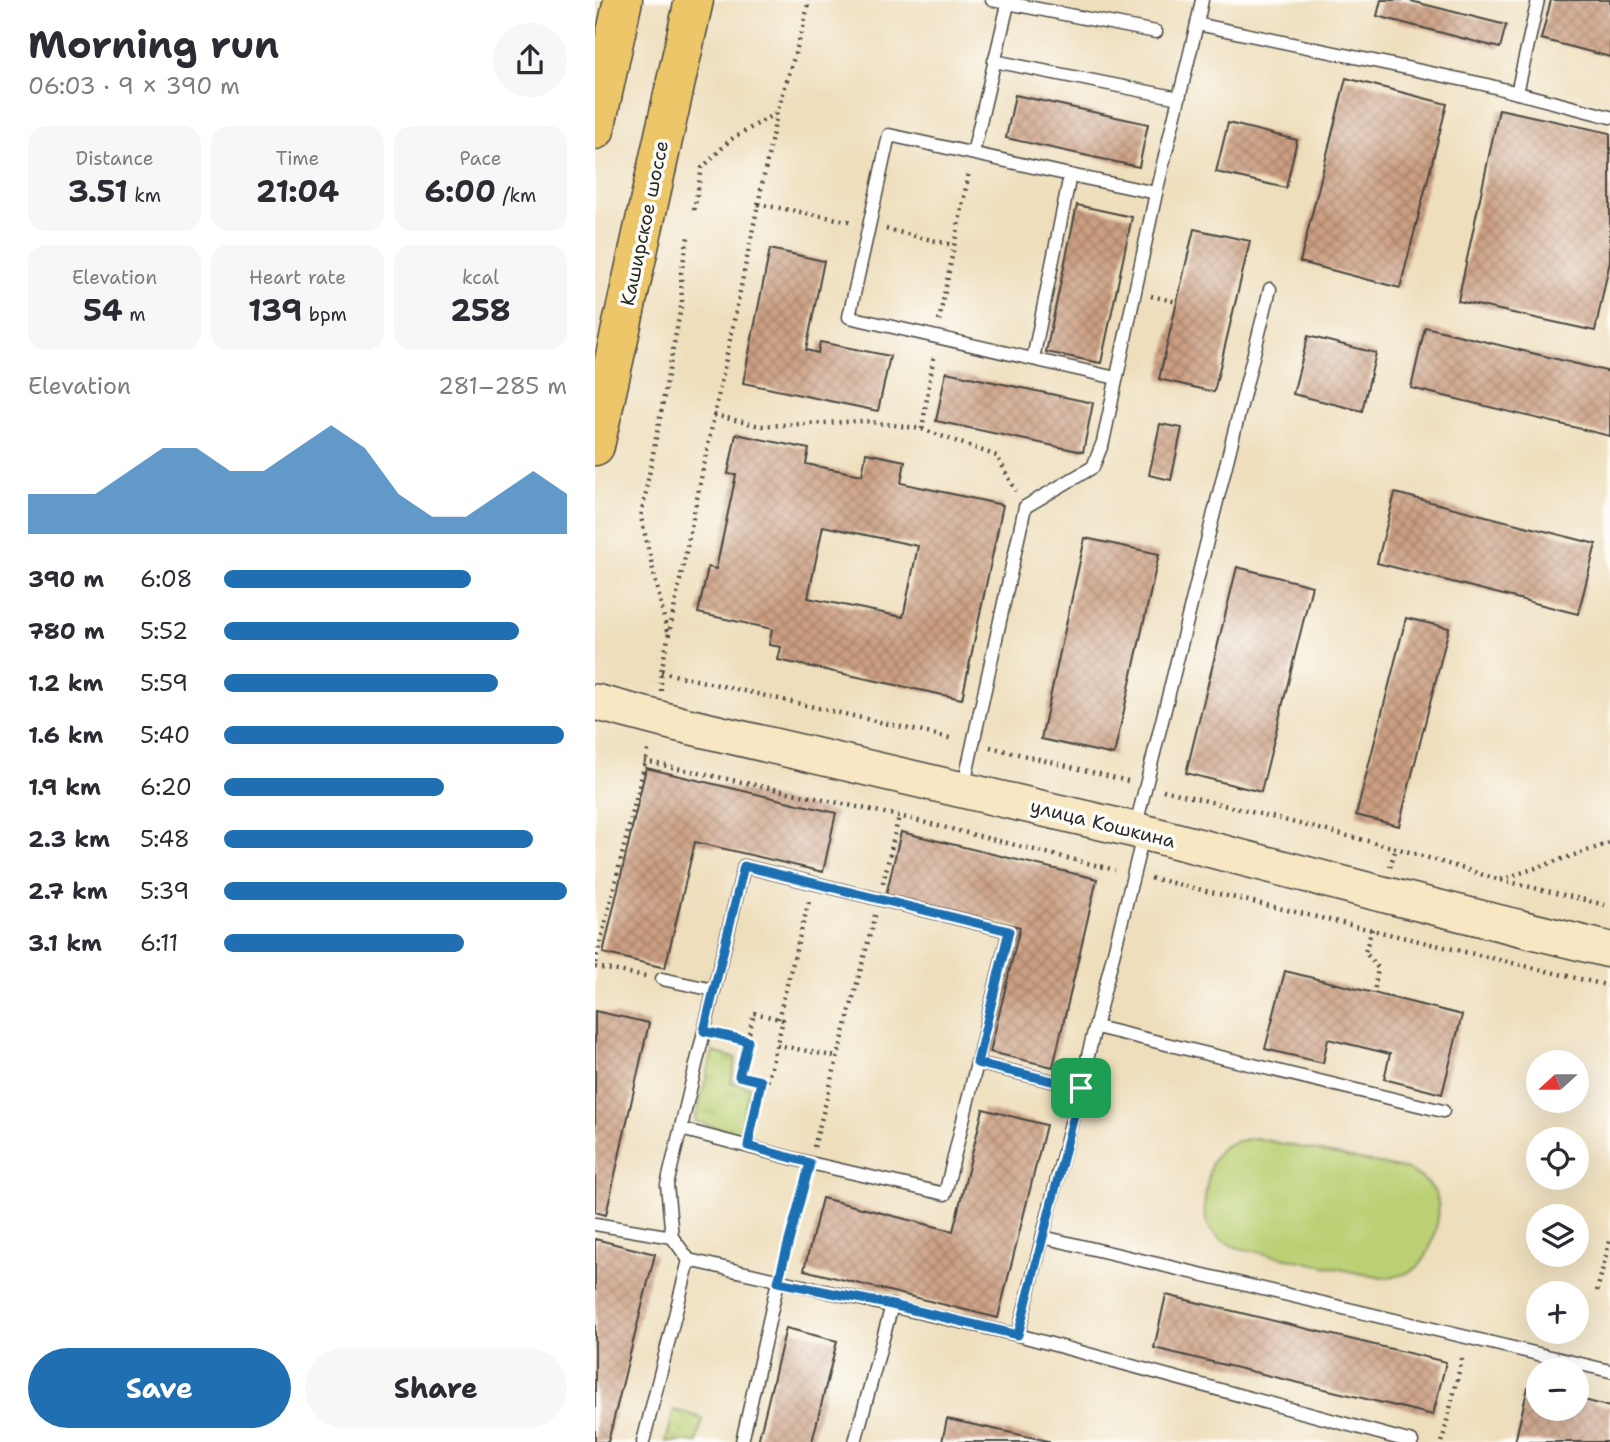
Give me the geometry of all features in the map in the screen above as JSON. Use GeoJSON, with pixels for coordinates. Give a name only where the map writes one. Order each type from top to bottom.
{"type":"FeatureCollection","features":[{"type":"Feature","properties":{"kind":"main road"},"geometry":{"type":"LineString","coordinates":[[595,130],[623,0]]}},
{"type":"Feature","properties":{"kind":"main road","name":"Каширское шоссе"},"geometry":{"type":"LineString","coordinates":[[595,446],[694,0]]}},
{"type":"Feature","properties":{"kind":"main road","name":"улица Кошкина"},"geometry":{"type":"LineString","coordinates":[[595,702],[1139,831],[1610,950]]}},
{"type":"Feature","properties":{"kind":"lane"},"geometry":{"type":"LineString","coordinates":[[992,0],[1156,32]]}},
{"type":"Feature","properties":{"kind":"lane"},"geometry":{"type":"LineString","coordinates":[[963,789],[1025,507],[1093,467],[1103,442],[1156,194],[1202,0]]}},
{"type":"Feature","properties":{"kind":"lane"},"geometry":{"type":"LineString","coordinates":[[1517,93],[1538,0]]}},
{"type":"Feature","properties":{"kind":"lane"},"geometry":{"type":"LineString","coordinates":[[973,153],[1009,2]]}},
{"type":"Feature","properties":{"kind":"lane"},"geometry":{"type":"LineString","coordinates":[[1197,24],[1483,84],[1610,117]]}},
{"type":"Feature","properties":{"kind":"lane"},"geometry":{"type":"LineString","coordinates":[[994,61],[1179,98]]}},
{"type":"Feature","properties":{"kind":"lane"},"geometry":{"type":"LineString","coordinates":[[1116,378],[849,317],[889,135],[1156,194]]}},
{"type":"Feature","properties":{"kind":"lane"},"geometry":{"type":"LineString","coordinates":[[1033,359],[1070,175]]}},
{"type":"Feature","properties":{"kind":"lane"},"geometry":{"type":"LineString","coordinates":[[1018,1335],[1097,1027],[1139,831],[1270,289]]}},
{"type":"Feature","properties":{"kind":"lane"},"geometry":{"type":"LineString","coordinates":[[681,1129],[810,1163],[945,1194],[1009,931],[744,866],[667,1185],[672,1237],[689,1260],[1018,1335],[1412,1442]]}},
{"type":"Feature","properties":{"kind":"lane"},"geometry":{"type":"LineString","coordinates":[[662,979],[715,990]]}},
{"type":"Feature","properties":{"kind":"lane"},"geometry":{"type":"LineString","coordinates":[[1097,1027],[1443,1111]]}},
{"type":"Feature","properties":{"kind":"lane"},"geometry":{"type":"LineString","coordinates":[[977,1063],[1081,1088]]}},
{"type":"Feature","properties":{"kind":"lane"},"geometry":{"type":"LineString","coordinates":[[595,1224],[672,1237]]}},
{"type":"Feature","properties":{"kind":"lane"},"geometry":{"type":"LineString","coordinates":[[1043,1237],[1610,1371]]}},
{"type":"Feature","properties":{"kind":"lane"},"geometry":{"type":"LineString","coordinates":[[643,1442],[689,1260]]}},
{"type":"Feature","properties":{"kind":"lane"},"geometry":{"type":"LineString","coordinates":[[742,1442],[778,1282]]}},
{"type":"Feature","properties":{"kind":"lane"},"geometry":{"type":"LineString","coordinates":[[855,1442],[892,1305]]}},
{"type":"Feature","properties":{"kind":"path"},"geometry":{"type":"LineString","coordinates":[[662,979],[595,965],[661,699],[661,672],[668,635],[776,113],[803,29],[809,0]]}},
{"type":"Feature","properties":{"kind":"path"},"geometry":{"type":"LineString","coordinates":[[694,210],[702,168],[730,140],[776,113]]}},
{"type":"Feature","properties":{"kind":"path"},"geometry":{"type":"LineString","coordinates":[[922,429],[936,336],[973,153]]}},
{"type":"Feature","properties":{"kind":"path"},"geometry":{"type":"LineString","coordinates":[[668,635],[641,517],[682,302],[681,273],[688,237]]}},
{"type":"Feature","properties":{"kind":"path"},"geometry":{"type":"LineString","coordinates":[[1162,299],[1177,302]]}},
{"type":"Feature","properties":{"kind":"path"},"geometry":{"type":"LineString","coordinates":[[714,415],[760,426],[865,421],[922,429],[997,456],[1025,507]]}},
{"type":"Feature","properties":{"kind":"path"},"geometry":{"type":"LineString","coordinates":[[778,1282],[899,816]]}},
{"type":"Feature","properties":{"kind":"path"},"geometry":{"type":"LineString","coordinates":[[1500,880],[1610,906]]}},
{"type":"Feature","properties":{"kind":"path"},"geometry":{"type":"LineString","coordinates":[[778,1019],[813,883]]}},
{"type":"Feature","properties":{"kind":"path"},"geometry":{"type":"LineString","coordinates":[[1365,951],[1378,968],[1374,993]]}},
{"type":"Feature","properties":{"kind":"path"},"geometry":{"type":"LineString","coordinates":[[754,1013],[783,1020],[767,1083],[739,1076],[748,1041],[754,1013]]}},
{"type":"Feature","properties":{"kind":"path"},"geometry":{"type":"LineString","coordinates":[[704,1031],[748,1041]]}},
{"type":"Feature","properties":{"kind":"path"},"geometry":{"type":"LineString","coordinates":[[777,1045],[837,1057]]}},
{"type":"Feature","properties":{"kind":"path"},"geometry":{"type":"LineString","coordinates":[[748,1146],[761,1081]]}},
{"type":"Feature","properties":{"kind":"path"},"geometry":{"type":"LineString","coordinates":[[1597,1291],[1610,1239]]}},
{"type":"Feature","properties":{"kind":"path"},"geometry":{"type":"LineString","coordinates":[[1442,1442],[1467,1337]]}},
{"type":"Feature","properties":{"kind":"green space"},"geometry":{"type":"Polygon","coordinates":[[[713,1052],[736,1058],[731,1082],[750,1087],[739,1133],[695,1121],[713,1052]]]}},
{"type":"Feature","properties":{"kind":"green space"},"geometry":{"type":"Polygon","coordinates":[[[1255,1138],[1408,1170],[1428,1183],[1434,1191],[1439,1207],[1436,1228],[1420,1265],[1405,1274],[1382,1278],[1239,1248],[1217,1237],[1207,1222],[1205,1213],[1211,1164],[1224,1147],[1237,1141],[1255,1138]]]}},
{"type":"Feature","properties":{"kind":"green space"},"geometry":{"type":"Polygon","coordinates":[[[674,1410],[703,1418],[697,1442],[666,1442],[674,1410]]]}},
{"type":"Feature","properties":{"kind":"building"},"geometry":{"type":"Polygon","coordinates":[[[1381,0],[1407,0],[1506,25],[1500,48],[1377,16],[1381,0]]]}},
{"type":"Feature","properties":{"kind":"building"},"geometry":{"type":"Polygon","coordinates":[[[1551,0],[1610,0],[1610,57],[1541,39],[1551,0]]]}},
{"type":"Feature","properties":{"kind":"building"},"geometry":{"type":"Polygon","coordinates":[[[1346,78],[1447,104],[1400,288],[1300,262],[1346,78]]]}},
{"type":"Feature","properties":{"kind":"building"},"geometry":{"type":"Polygon","coordinates":[[[1015,95],[1148,124],[1139,167],[1006,138],[1015,95]]]}},
{"type":"Feature","properties":{"kind":"building"},"geometry":{"type":"Polygon","coordinates":[[[1499,109],[1610,133],[1610,261],[1595,331],[1458,301],[1499,109]]]}},
{"type":"Feature","properties":{"kind":"building"},"geometry":{"type":"Polygon","coordinates":[[[1228,123],[1297,140],[1286,188],[1216,172],[1228,123]]]}},
{"type":"Feature","properties":{"kind":"building"},"geometry":{"type":"Polygon","coordinates":[[[1077,205],[1132,217],[1101,363],[1046,352],[1077,205]]]}},
{"type":"Feature","properties":{"kind":"building"},"geometry":{"type":"Polygon","coordinates":[[[1194,229],[1250,241],[1214,392],[1159,379],[1194,229]]]}},
{"type":"Feature","properties":{"kind":"building"},"geometry":{"type":"Polygon","coordinates":[[[770,249],[824,261],[806,350],[818,353],[820,342],[890,356],[878,411],[743,383],[770,249]]]}},
{"type":"Feature","properties":{"kind":"building"},"geometry":{"type":"Polygon","coordinates":[[[1425,327],[1610,372],[1610,436],[1411,388],[1425,327]]]}},
{"type":"Feature","properties":{"kind":"building"},"geometry":{"type":"Polygon","coordinates":[[[1308,336],[1376,353],[1362,411],[1293,394],[1308,336]]]}},
{"type":"Feature","properties":{"kind":"building"},"geometry":{"type":"Polygon","coordinates":[[[946,372],[1093,403],[1083,452],[936,421],[946,372]]]}},
{"type":"Feature","properties":{"kind":"building"},"geometry":{"type":"Polygon","coordinates":[[[1160,424],[1182,428],[1171,480],[1149,475],[1160,424]]]}},
{"type":"Feature","properties":{"kind":"building"},"geometry":{"type":"Polygon","coordinates":[[[736,434],[809,449],[806,464],[862,475],[866,453],[905,461],[901,483],[1003,505],[962,699],[778,660],[781,647],[769,645],[772,629],[698,613],[708,567],[716,569],[736,475],[728,474],[736,434]],[[823,526],[808,598],[903,617],[918,546],[823,526]]]}},
{"type":"Feature","properties":{"kind":"building"},"geometry":{"type":"Polygon","coordinates":[[[1395,493],[1596,544],[1578,614],[1377,563],[1395,493]]]}},
{"type":"Feature","properties":{"kind":"building"},"geometry":{"type":"Polygon","coordinates":[[[1085,538],[1159,554],[1114,755],[1041,739],[1085,538]]]}},
{"type":"Feature","properties":{"kind":"building"},"geometry":{"type":"Polygon","coordinates":[[[1237,567],[1312,586],[1261,792],[1186,773],[1237,567]]]}},
{"type":"Feature","properties":{"kind":"building"},"geometry":{"type":"Polygon","coordinates":[[[1406,618],[1449,628],[1399,826],[1356,815],[1406,618]]]}},
{"type":"Feature","properties":{"kind":"building"},"geometry":{"type":"Polygon","coordinates":[[[646,768],[836,813],[823,872],[695,842],[665,968],[603,953],[646,768]]]}},
{"type":"Feature","properties":{"kind":"building"},"geometry":{"type":"Polygon","coordinates":[[[901,832],[1097,879],[1053,1067],[990,1052],[1020,927],[886,895],[901,832]]]}},
{"type":"Feature","properties":{"kind":"building"},"geometry":{"type":"Polygon","coordinates":[[[1285,971],[1462,1015],[1442,1094],[1384,1079],[1390,1054],[1328,1039],[1323,1063],[1265,1049],[1285,971]]]}},
{"type":"Feature","properties":{"kind":"building"},"geometry":{"type":"Polygon","coordinates":[[[595,1011],[649,1023],[606,1215],[595,1212],[595,1011]]]}},
{"type":"Feature","properties":{"kind":"building"},"geometry":{"type":"Polygon","coordinates":[[[983,1109],[1046,1125],[998,1318],[804,1270],[822,1198],[953,1231],[983,1109]]]}},
{"type":"Feature","properties":{"kind":"building"},"geometry":{"type":"Polygon","coordinates":[[[595,1239],[655,1254],[608,1442],[595,1442],[595,1239]]]}},
{"type":"Feature","properties":{"kind":"building"},"geometry":{"type":"Polygon","coordinates":[[[1166,1295],[1446,1362],[1433,1415],[1154,1348],[1166,1295]]]}},
{"type":"Feature","properties":{"kind":"building"},"geometry":{"type":"Polygon","coordinates":[[[786,1328],[837,1341],[812,1442],[758,1442],[786,1328]]]}},
{"type":"Feature","properties":{"kind":"building"},"geometry":{"type":"Polygon","coordinates":[[[1526,1395],[1526,1421],[1589,1421],[1589,1401],[1610,1407],[1610,1442],[1515,1442],[1526,1395]]]}},
{"type":"Feature","properties":{"kind":"building"},"geometry":{"type":"Polygon","coordinates":[[[947,1419],[1049,1441],[1049,1442],[942,1442],[947,1419]]]}},
{"type":"Feature","properties":{"kind":"route"},"geometry":{"type":"LineString","coordinates":[[744,866],[1009,931],[977,1063],[1081,1088],[1018,1335],[892,1305],[778,1282],[810,1163],[748,1146],[761,1081],[739,1076],[748,1041],[704,1031],[744,866]]}}]}
